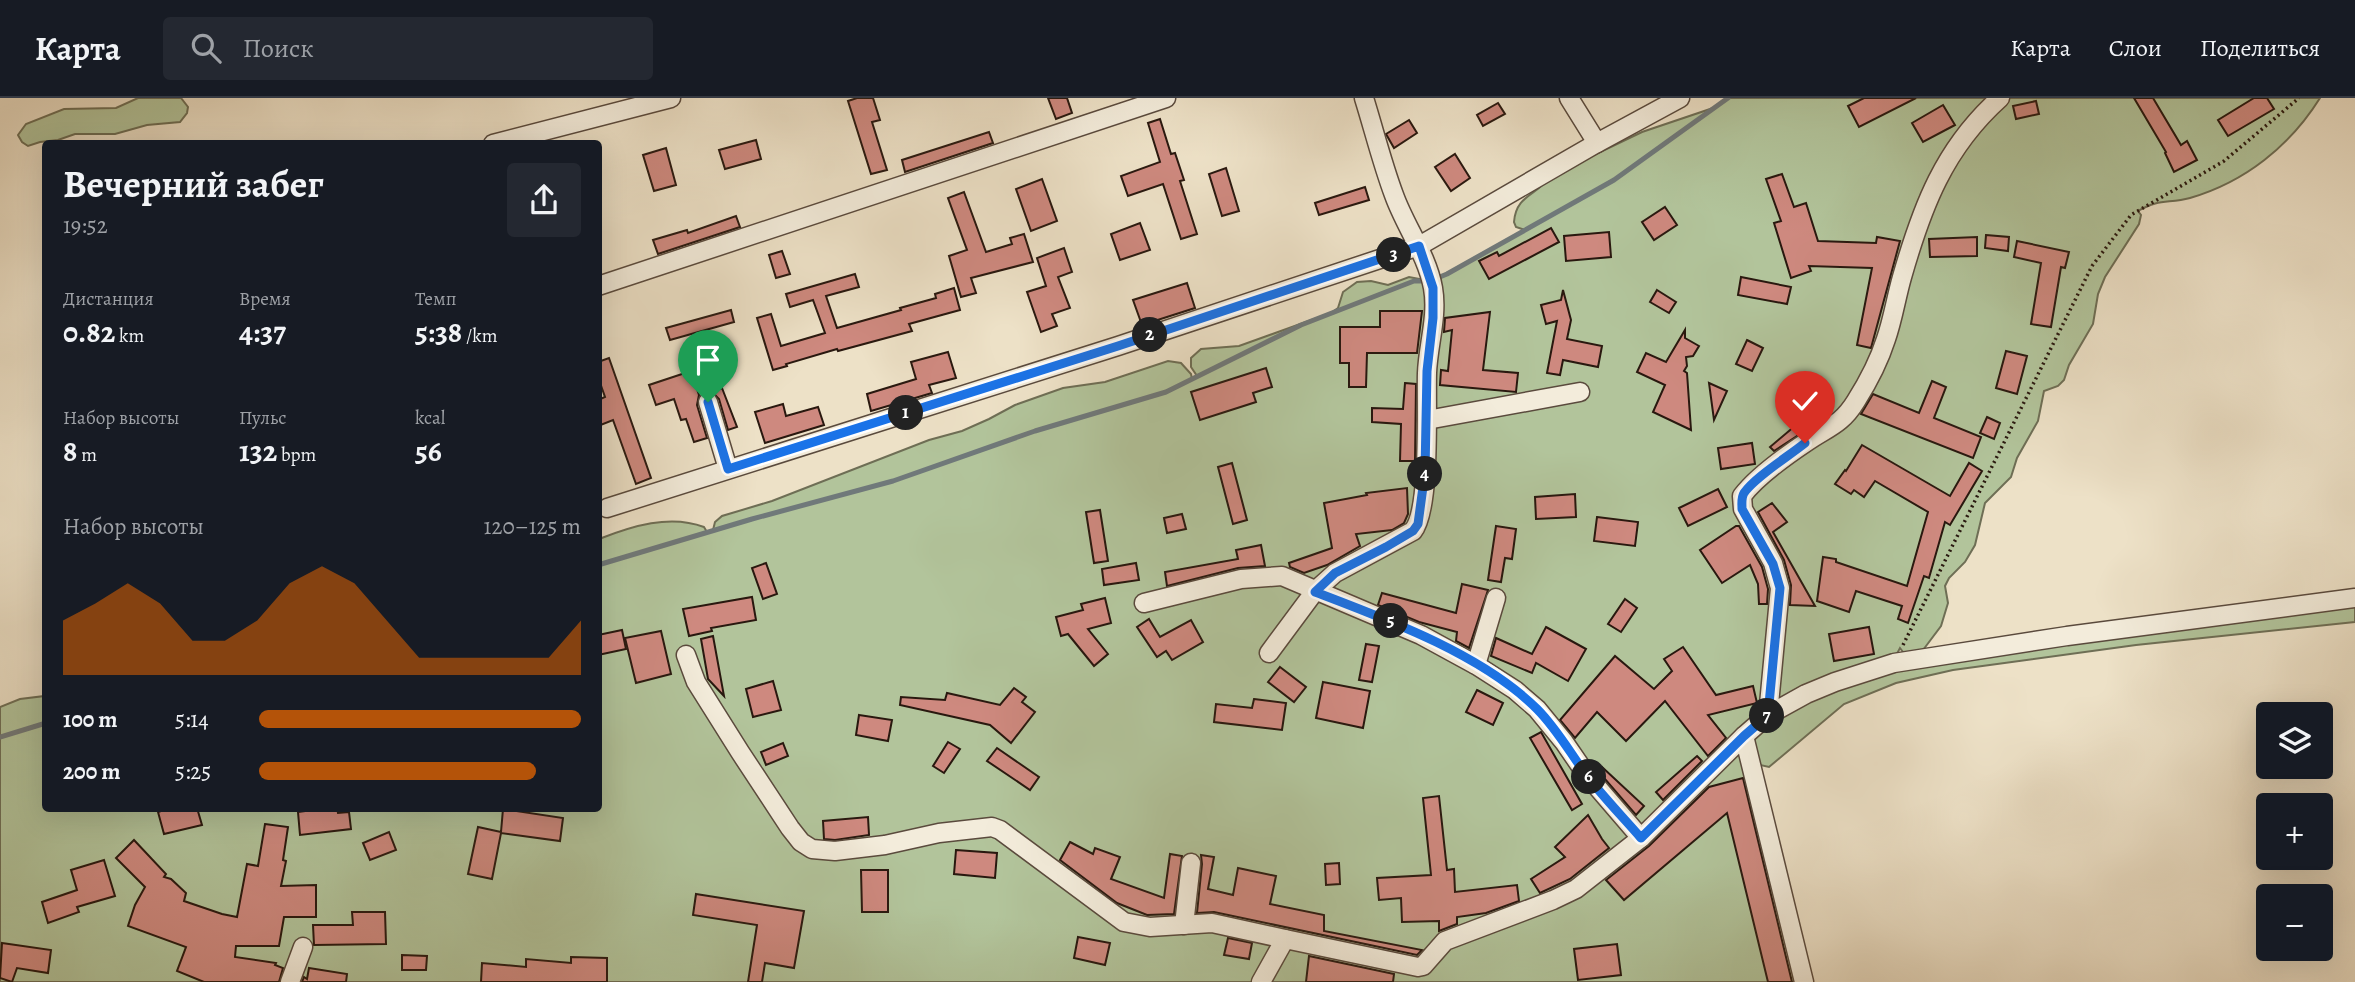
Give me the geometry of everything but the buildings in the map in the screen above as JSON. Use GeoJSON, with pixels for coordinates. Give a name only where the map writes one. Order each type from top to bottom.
{"type":"FeatureCollection","features":[{"type":"Feature","properties":{"kind":"street"},"geometry":{"type":"LineString","coordinates":[[508,140],[671,98]]}},
{"type":"Feature","properties":{"kind":"street"},"geometry":{"type":"LineString","coordinates":[[602,285],[1166,98]]}},
{"type":"Feature","properties":{"kind":"street"},"geometry":{"type":"LineString","coordinates":[[1269,653],[1315,592],[1335,573],[1386,547],[1413,531],[1418,524],[1425,472],[1427,371],[1433,318],[1433,288],[1421,252],[1393,194],[1364,98]]}},
{"type":"Feature","properties":{"kind":"street"},"geometry":{"type":"LineString","coordinates":[[1569,98],[1597,143]]}},
{"type":"Feature","properties":{"kind":"street"},"geometry":{"type":"LineString","coordinates":[[607,508],[1421,252],[1597,143],[1680,98]]}},
{"type":"Feature","properties":{"kind":"street"},"geometry":{"type":"LineString","coordinates":[[1768,715],[1780,588],[1773,564],[1742,509],[1742,496],[1756,481],[1805,443],[1840,422],[1858,399],[1886,340],[1913,239],[1944,166],[1957,144],[2000,98]]}},
{"type":"Feature","properties":{"kind":"street"},"geometry":{"type":"LineString","coordinates":[[1427,420],[1580,392]]}},
{"type":"Feature","properties":{"kind":"street"},"geometry":{"type":"LineString","coordinates":[[708,402],[728,469]]}},
{"type":"Feature","properties":{"kind":"street"},"geometry":{"type":"LineString","coordinates":[[1144,603],[1241,579],[1273,577],[1289,579],[1409,629],[1476,664],[1515,690],[1537,709],[1586,774],[1641,838]]}},
{"type":"Feature","properties":{"kind":"street"},"geometry":{"type":"LineString","coordinates":[[1476,664],[1496,598]]}},
{"type":"Feature","properties":{"kind":"street"},"geometry":{"type":"LineString","coordinates":[[686,655],[696,682],[740,752],[790,828],[801,842],[812,849],[835,851],[885,845],[939,833],[992,827],[1000,830],[1124,922],[1150,927],[1219,923],[1285,940],[1418,967],[1423,966],[1445,941],[1576,889],[1641,838],[1768,715],[1835,681],[1894,663],[2067,636],[2355,598]]}},
{"type":"Feature","properties":{"kind":"street"},"geometry":{"type":"LineString","coordinates":[[1744,736],[1804,982]]}},
{"type":"Feature","properties":{"kind":"street"},"geometry":{"type":"LineString","coordinates":[[1184,925],[1191,863]]}},
{"type":"Feature","properties":{"kind":"street"},"geometry":{"type":"LineString","coordinates":[[1261,982],[1285,940]]}},
{"type":"Feature","properties":{"kind":"street"},"geometry":{"type":"LineString","coordinates":[[290,982],[303,947]]}},
{"type":"Feature","properties":{"kind":"path"},"geometry":{"type":"LineString","coordinates":[[1894,663],[2092,267],[2132,215],[2224,161],[2299,98]]}},
{"type":"Feature","properties":{"kind":"green space"},"geometry":{"type":"Polygon","coordinates":[[[138,98],[181,98],[188,107],[180,122],[147,125],[115,134],[75,134],[58,140],[42,140],[28,146],[18,135],[26,124],[64,109],[116,108],[138,98]]]}},
{"type":"Feature","properties":{"kind":"green space"},"geometry":{"type":"Polygon","coordinates":[[[1728,98],[2320,98],[2295,132],[2247,172],[2210,191],[2182,200],[2152,204],[2138,211],[2141,215],[2139,224],[2105,277],[2098,294],[2093,324],[2069,365],[2064,380],[2058,386],[2044,391],[2038,421],[2017,458],[2011,477],[1985,503],[1975,545],[1945,586],[1948,603],[1941,626],[1923,650],[1916,653],[1903,652],[1900,648],[1893,661],[1833,678],[1809,702],[1858,676],[1888,666],[1921,660],[2355,607],[2355,622],[2136,645],[1953,670],[1896,683],[1844,704],[1769,767],[1760,765],[1755,754],[1752,758],[1806,982],[0,982],[0,707],[20,699],[42,696],[42,812],[602,812],[602,538],[638,526],[665,522],[691,523],[704,527],[707,532],[713,530],[715,522],[722,516],[772,501],[929,440],[962,431],[1015,405],[1063,388],[1105,382],[1168,361],[1181,363],[1192,379],[1197,376],[1191,367],[1191,358],[1201,349],[1239,346],[1331,313],[1338,308],[1343,292],[1357,282],[1371,281],[1388,285],[1409,277],[1430,281],[1447,274],[1525,230],[1516,227],[1514,222],[1519,206],[1550,176],[1642,132],[1716,107],[1728,98]]]}},
{"type":"Feature","properties":{"kind":"waterway"},"geometry":{"type":"LineString","coordinates":[[602,564],[893,481],[1035,431],[1166,392],[1301,325],[1414,281],[1430,281],[1447,274],[1614,180],[1728,98]]}},
{"type":"Feature","properties":{"kind":"waterway"},"geometry":{"type":"LineString","coordinates":[[0,737],[42,724]]}},
{"type":"Feature","properties":{"kind":"route"},"geometry":{"type":"LineString","coordinates":[[708,402],[728,469],[1118,346],[1419,246],[1433,288],[1433,318],[1427,371],[1425,472],[1418,524],[1413,531],[1386,547],[1335,573],[1315,592],[1385,618],[1421,635],[1476,664],[1515,690],[1537,709],[1586,774],[1641,838],[1768,715],[1780,588],[1773,564],[1742,509],[1741,502],[1746,490],[1805,443]]}}]}
